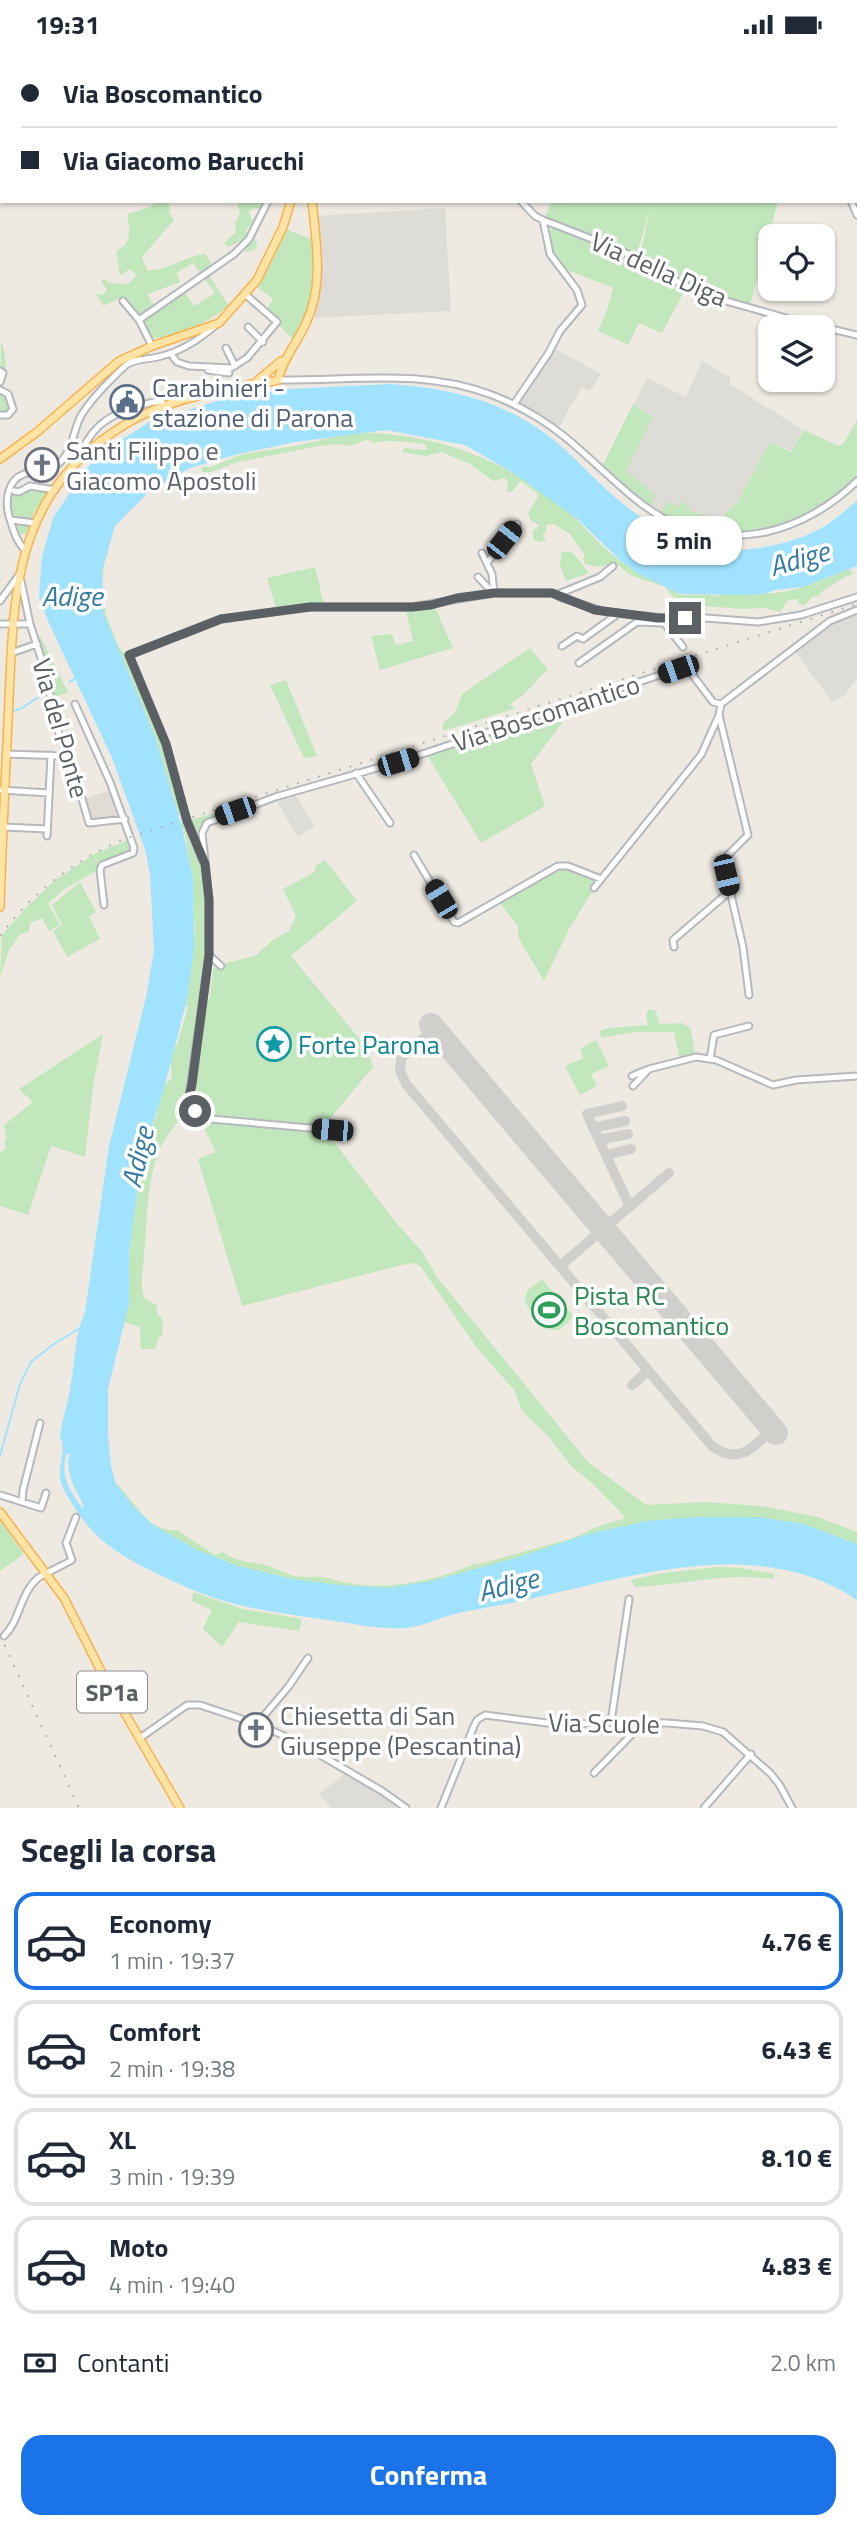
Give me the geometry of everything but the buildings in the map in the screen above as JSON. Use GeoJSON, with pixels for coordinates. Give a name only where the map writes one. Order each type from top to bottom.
{"type":"FeatureCollection","features":[{"type":"Feature","properties":{"kind":"main road"},"geometry":{"type":"LineString","coordinates":[[1,457],[37,432],[114,365],[148,344],[160,343],[219,323],[246,295],[271,255],[290,203]]}},
{"type":"Feature","properties":{"kind":"main road"},"geometry":{"type":"LineString","coordinates":[[0,907],[4,750],[12,625],[19,575],[35,523],[55,490],[78,463],[102,440],[142,410],[275,376],[307,320],[316,288],[318,261],[313,203]]}},
{"type":"Feature","properties":{"kind":"main road"},"geometry":{"type":"LineString","coordinates":[[160,343],[230,311]]}},
{"type":"Feature","properties":{"kind":"main road","name":"SP1a"},"geometry":{"type":"LineString","coordinates":[[0,1512],[64,1598],[105,1679],[178,1804]]}},
{"type":"Feature","properties":{"kind":"street"},"geometry":{"type":"LineString","coordinates":[[139,320],[234,254],[249,239],[267,203]]}},
{"type":"Feature","properties":{"kind":"street","name":"Via della Diga"},"geometry":{"type":"LineString","coordinates":[[523,203],[535,216],[543,220],[620,250],[712,297],[857,335]]}},
{"type":"Feature","properties":{"kind":"street","name":"Via della Diga"},"geometry":{"type":"LineString","coordinates":[[514,404],[548,354],[560,331],[582,305],[577,290],[550,254],[543,220]]}},
{"type":"Feature","properties":{"kind":"street"},"geometry":{"type":"LineString","coordinates":[[195,366],[235,366],[263,342],[277,322],[246,295]]}},
{"type":"Feature","properties":{"kind":"street"},"geometry":{"type":"LineString","coordinates":[[123,301],[139,320],[148,344]]}},
{"type":"Feature","properties":{"kind":"street"},"geometry":{"type":"LineString","coordinates":[[25,550],[17,540],[7,505],[12,489],[21,475],[51,470],[58,465],[71,447],[82,414],[125,365],[133,360],[171,354],[195,342],[219,323]]}},
{"type":"Feature","properties":{"kind":"street"},"geometry":{"type":"LineString","coordinates":[[248,327],[263,342]]}},
{"type":"Feature","properties":{"kind":"street"},"geometry":{"type":"LineString","coordinates":[[189,333],[195,342]]}},
{"type":"Feature","properties":{"kind":"street"},"geometry":{"type":"LineString","coordinates":[[226,348],[235,366]]}},
{"type":"Feature","properties":{"kind":"street"},"geometry":{"type":"LineString","coordinates":[[171,354],[177,362],[229,373]]}},
{"type":"Feature","properties":{"kind":"street"},"geometry":{"type":"LineString","coordinates":[[0,371],[3,373],[0,382]]}},
{"type":"Feature","properties":{"kind":"street"},"geometry":{"type":"LineString","coordinates":[[275,376],[292,380],[411,377],[457,383],[514,404],[567,439],[646,509],[688,529],[726,536],[772,530],[791,524],[833,502],[857,481]]}},
{"type":"Feature","properties":{"kind":"street"},"geometry":{"type":"LineString","coordinates":[[0,390],[8,394],[13,409],[8,415],[0,415]]}},
{"type":"Feature","properties":{"kind":"street"},"geometry":{"type":"LineString","coordinates":[[78,463],[81,452],[95,431],[116,412],[142,410]]}},
{"type":"Feature","properties":{"kind":"street"},"geometry":{"type":"LineString","coordinates":[[95,431],[102,440]]}},
{"type":"Feature","properties":{"kind":"street"},"geometry":{"type":"LineString","coordinates":[[12,489],[19,492],[30,486],[55,490]]}},
{"type":"Feature","properties":{"kind":"street"},"geometry":{"type":"LineString","coordinates":[[10,520],[35,523]]}},
{"type":"Feature","properties":{"kind":"street"},"geometry":{"type":"LineString","coordinates":[[487,563],[517,524]]}},
{"type":"Feature","properties":{"kind":"street"},"geometry":{"type":"LineString","coordinates":[[482,552],[492,574],[494,593]]}},
{"type":"Feature","properties":{"kind":"street"},"geometry":{"type":"LineString","coordinates":[[556,595],[600,577],[613,566]]}},
{"type":"Feature","properties":{"kind":"street"},"geometry":{"type":"LineString","coordinates":[[0,601],[19,575]]}},
{"type":"Feature","properties":{"kind":"street","name":"Via del Ponte"},"geometry":{"type":"LineString","coordinates":[[19,575],[59,734],[89,823],[125,819],[132,842],[133,853],[102,865],[100,870],[104,905]]}},
{"type":"Feature","properties":{"kind":"street"},"geometry":{"type":"LineString","coordinates":[[478,577],[494,593]]}},
{"type":"Feature","properties":{"kind":"street"},"geometry":{"type":"LineString","coordinates":[[205,864],[187,821],[166,744],[129,655],[221,619],[310,607],[412,607],[494,593],[552,593],[595,610],[664,620],[683,647]]}},
{"type":"Feature","properties":{"kind":"street"},"geometry":{"type":"LineString","coordinates":[[579,663],[637,622],[706,618],[775,621],[857,597]]}},
{"type":"Feature","properties":{"kind":"street"},"geometry":{"type":"LineString","coordinates":[[594,888],[701,755],[719,715],[721,704],[830,621],[857,610]]}},
{"type":"Feature","properties":{"kind":"street"},"geometry":{"type":"LineString","coordinates":[[562,646],[577,636],[583,639],[620,613]]}},
{"type":"Feature","properties":{"kind":"street"},"geometry":{"type":"LineString","coordinates":[[0,624],[30,624]]}},
{"type":"Feature","properties":{"kind":"street"},"geometry":{"type":"LineString","coordinates":[[11,653],[37,644]]}},
{"type":"Feature","properties":{"kind":"street","name":"Via Boscomantico"},"geometry":{"type":"LineString","coordinates":[[332,1130],[211,1119],[188,1103],[209,955],[209,900],[202,834],[207,823],[275,797],[419,755],[678,669],[688,669],[713,702],[721,704]]}},
{"type":"Feature","properties":{"kind":"street"},"geometry":{"type":"LineString","coordinates":[[75,704],[125,819]]}},
{"type":"Feature","properties":{"kind":"street"},"geometry":{"type":"LineString","coordinates":[[719,715],[748,835],[723,859],[743,947],[749,995]]}},
{"type":"Feature","properties":{"kind":"street"},"geometry":{"type":"LineString","coordinates":[[4,750],[68,756]]}},
{"type":"Feature","properties":{"kind":"street"},"geometry":{"type":"LineString","coordinates":[[4,827],[47,832],[51,755]]}},
{"type":"Feature","properties":{"kind":"street"},"geometry":{"type":"LineString","coordinates":[[356,773],[390,823]]}},
{"type":"Feature","properties":{"kind":"street"},"geometry":{"type":"LineString","coordinates":[[3,790],[49,793]]}},
{"type":"Feature","properties":{"kind":"street"},"geometry":{"type":"LineString","coordinates":[[414,855],[454,922],[458,923],[558,866],[568,866],[600,879]]}},
{"type":"Feature","properties":{"kind":"street"},"geometry":{"type":"LineString","coordinates":[[674,947],[673,940],[730,891]]}},
{"type":"Feature","properties":{"kind":"street"},"geometry":{"type":"LineString","coordinates":[[209,955],[220,966]]}},
{"type":"Feature","properties":{"kind":"street"},"geometry":{"type":"LineString","coordinates":[[704,1037],[713,1037],[749,1026]]}},
{"type":"Feature","properties":{"kind":"street"},"geometry":{"type":"LineString","coordinates":[[710,1059],[713,1037]]}},
{"type":"Feature","properties":{"kind":"street"},"geometry":{"type":"LineString","coordinates":[[632,1076],[696,1057],[710,1059],[773,1086],[796,1080],[857,1076]]}},
{"type":"Feature","properties":{"kind":"street"},"geometry":{"type":"LineString","coordinates":[[633,1086],[649,1069]]}},
{"type":"Feature","properties":{"kind":"street"},"geometry":{"type":"LineString","coordinates":[[22,1502],[40,1423]]}},
{"type":"Feature","properties":{"kind":"street"},"geometry":{"type":"LineString","coordinates":[[0,1495],[41,1508],[47,1493]]}},
{"type":"Feature","properties":{"kind":"street"},"geometry":{"type":"LineString","coordinates":[[4,1636],[11,1629],[26,1595],[38,1577],[72,1560],[66,1543],[76,1517]]}},
{"type":"Feature","properties":{"kind":"street"},"geometry":{"type":"LineString","coordinates":[[611,1722],[629,1599]]}},
{"type":"Feature","properties":{"kind":"street"},"geometry":{"type":"LineString","coordinates":[[257,1724],[308,1658]]}},
{"type":"Feature","properties":{"kind":"street"},"geometry":{"type":"LineString","coordinates":[[140,1738],[187,1705],[193,1704],[257,1724],[298,1742],[406,1808]]}},
{"type":"Feature","properties":{"kind":"street","name":"Via Scuole"},"geometry":{"type":"LineString","coordinates":[[441,1808],[474,1726],[485,1715],[563,1725],[611,1722],[703,1726],[723,1732],[751,1754],[779,1784],[792,1808]]}},
{"type":"Feature","properties":{"kind":"street"},"geometry":{"type":"LineString","coordinates":[[594,1773],[643,1723]]}},
{"type":"Feature","properties":{"kind":"street"},"geometry":{"type":"LineString","coordinates":[[704,1808],[751,1754]]}},
{"type":"Feature","properties":{"kind":"street"},"geometry":{"type":"LineString","coordinates":[[169,1808],[178,1804]]}},
{"type":"Feature","properties":{"kind":"shaded area"},"geometry":{"type":"Polygon","coordinates":[[[445,208],[451,311],[311,318],[321,287],[322,263],[317,216],[445,208]]]}},
{"type":"Feature","properties":{"kind":"shaded area"},"geometry":{"type":"Polygon","coordinates":[[[555,349],[601,374],[590,391],[582,387],[559,427],[520,403],[555,349]]]}},
{"type":"Feature","properties":{"kind":"shaded area"},"geometry":{"type":"Polygon","coordinates":[[[702,361],[730,377],[730,384],[803,430],[791,451],[770,442],[738,501],[719,519],[718,530],[668,517],[650,507],[603,465],[647,378],[686,397],[702,361]]]}},
{"type":"Feature","properties":{"kind":"shaded area"},"geometry":{"type":"Polygon","coordinates":[[[857,613],[857,679],[844,696],[832,702],[794,650],[834,621],[857,613]]]}},
{"type":"Feature","properties":{"kind":"shaded area"},"geometry":{"type":"Polygon","coordinates":[[[110,790],[117,817],[91,820],[84,799],[110,790]]]}},
{"type":"Feature","properties":{"kind":"shaded area"},"geometry":{"type":"Polygon","coordinates":[[[296,796],[315,826],[298,837],[277,802],[296,796]]]}},
{"type":"Feature","properties":{"kind":"shaded area"},"geometry":{"type":"Polygon","coordinates":[[[345,1774],[406,1808],[331,1808],[319,1794],[345,1774]]]}},
{"type":"Feature","properties":{"kind":"green space"},"geometry":{"type":"Polygon","coordinates":[[[156,203],[169,203],[174,220],[142,257],[147,270],[160,269],[205,254],[212,264],[208,274],[229,306],[193,328],[153,338],[149,336],[132,307],[119,299],[103,306],[96,294],[102,295],[107,290],[101,281],[104,279],[110,283],[128,284],[137,275],[129,269],[122,275],[119,273],[116,256],[117,250],[128,239],[128,214],[156,203]],[[193,263],[176,273],[180,282],[148,294],[151,302],[157,306],[183,290],[194,306],[215,293],[193,263]]]}},
{"type":"Feature","properties":{"kind":"green space"},"geometry":{"type":"Polygon","coordinates":[[[237,203],[268,203],[261,210],[255,207],[249,212],[253,222],[245,231],[257,242],[256,248],[248,252],[245,251],[245,243],[241,241],[228,247],[224,243],[236,232],[235,223],[240,214],[237,203]]]}},
{"type":"Feature","properties":{"kind":"green space"},"geometry":{"type":"Polygon","coordinates":[[[551,203],[777,203],[772,224],[758,224],[758,275],[750,305],[706,293],[640,255],[651,206],[637,254],[544,219],[551,203]]]}},
{"type":"Feature","properties":{"kind":"green space"},"geometry":{"type":"Polygon","coordinates":[[[554,227],[636,259],[685,290],[662,333],[639,323],[628,345],[598,331],[613,288],[560,267],[550,253],[546,235],[554,227]]]}},
{"type":"Feature","properties":{"kind":"green space"},"geometry":{"type":"Polygon","coordinates":[[[285,229],[314,240],[309,304],[293,340],[266,311],[273,299],[257,287],[271,264],[285,229]]]}},
{"type":"Feature","properties":{"kind":"green space"},"geometry":{"type":"Polygon","coordinates":[[[1,341],[6,365],[2,390],[15,403],[14,413],[6,419],[0,417],[1,341]]]}},
{"type":"Feature","properties":{"kind":"green space"},"geometry":{"type":"Polygon","coordinates":[[[633,404],[653,417],[626,471],[655,495],[652,508],[628,490],[603,465],[633,404]]]}},
{"type":"Feature","properties":{"kind":"green space"},"geometry":{"type":"Polygon","coordinates":[[[857,420],[857,477],[806,515],[769,528],[728,531],[694,525],[660,513],[668,502],[679,507],[682,501],[690,506],[691,511],[720,519],[738,501],[770,442],[791,452],[804,430],[839,446],[844,443],[857,420]]]}},
{"type":"Feature","properties":{"kind":"green space"},"geometry":{"type":"Polygon","coordinates":[[[356,432],[411,437],[437,443],[463,450],[511,472],[565,508],[601,545],[624,563],[680,595],[775,593],[810,585],[849,566],[853,574],[820,595],[812,597],[805,605],[799,604],[797,599],[788,600],[780,612],[765,608],[673,604],[674,598],[665,587],[630,575],[616,563],[599,567],[585,564],[585,555],[570,534],[554,524],[546,525],[546,532],[542,535],[546,540],[534,540],[532,532],[539,525],[530,520],[528,513],[539,495],[521,481],[511,492],[507,491],[508,483],[505,478],[493,481],[470,464],[442,452],[425,456],[402,452],[404,448],[425,450],[425,444],[393,441],[373,443],[368,439],[351,446],[318,446],[234,463],[212,472],[202,472],[202,467],[211,467],[242,454],[295,446],[356,432]]]}},
{"type":"Feature","properties":{"kind":"green space"},"geometry":{"type":"Polygon","coordinates":[[[11,489],[23,492],[50,490],[34,513],[26,534],[17,535],[15,529],[10,507],[11,489]]]}},
{"type":"Feature","properties":{"kind":"green space"},"geometry":{"type":"Polygon","coordinates":[[[109,549],[104,564],[102,592],[106,615],[118,646],[128,658],[157,730],[184,813],[177,815],[173,795],[102,618],[99,585],[105,551],[109,549]]]}},
{"type":"Feature","properties":{"kind":"green space"},"geometry":{"type":"Polygon","coordinates":[[[561,553],[573,553],[589,573],[566,581],[560,565],[561,553]]]}},
{"type":"Feature","properties":{"kind":"green space"},"geometry":{"type":"Polygon","coordinates":[[[315,567],[324,605],[277,610],[267,578],[315,567]]]}},
{"type":"Feature","properties":{"kind":"green space"},"geometry":{"type":"Polygon","coordinates":[[[435,607],[453,648],[380,670],[371,636],[392,634],[396,645],[413,641],[406,610],[435,607]]]}},
{"type":"Feature","properties":{"kind":"green space"},"geometry":{"type":"Polygon","coordinates":[[[40,636],[68,692],[52,699],[38,637],[40,636]]]}},
{"type":"Feature","properties":{"kind":"green space"},"geometry":{"type":"Polygon","coordinates":[[[530,648],[548,670],[510,705],[516,708],[443,731],[443,723],[455,712],[462,694],[530,648]]]}},
{"type":"Feature","properties":{"kind":"green space"},"geometry":{"type":"Polygon","coordinates":[[[286,680],[317,756],[304,758],[270,685],[286,680]]]}},
{"type":"Feature","properties":{"kind":"green space"},"geometry":{"type":"Polygon","coordinates":[[[575,706],[531,764],[545,806],[481,843],[427,755],[575,706]]]}},
{"type":"Feature","properties":{"kind":"green space"},"geometry":{"type":"Polygon","coordinates":[[[218,812],[203,822],[201,838],[202,866],[207,891],[209,949],[201,1003],[209,999],[214,966],[255,956],[273,940],[289,931],[296,916],[283,889],[315,872],[315,866],[325,860],[357,901],[291,956],[368,1049],[373,1067],[319,1132],[331,1138],[397,1224],[421,1250],[437,1277],[588,1462],[646,1505],[703,1502],[763,1506],[818,1517],[857,1532],[857,1553],[443,1577],[429,1586],[338,1592],[204,1559],[129,1511],[116,1483],[149,1521],[167,1530],[177,1530],[215,1555],[223,1552],[234,1558],[269,1566],[294,1576],[323,1577],[367,1585],[422,1581],[474,1564],[570,1539],[626,1518],[592,1483],[572,1467],[549,1437],[522,1411],[515,1391],[477,1348],[421,1267],[414,1263],[242,1306],[198,1159],[216,1152],[201,1122],[185,1115],[162,1145],[155,1163],[148,1200],[142,1283],[145,1299],[157,1305],[157,1313],[163,1321],[162,1335],[155,1349],[141,1349],[140,1327],[124,1322],[136,1172],[157,1113],[161,1090],[172,1077],[170,1052],[177,1045],[188,1007],[183,1004],[195,927],[191,910],[194,906],[187,846],[180,823],[218,812]]]}},
{"type":"Feature","properties":{"kind":"green space"},"geometry":{"type":"Polygon","coordinates":[[[131,839],[134,850],[66,888],[48,903],[60,925],[49,931],[42,918],[30,923],[29,932],[20,934],[9,950],[0,977],[2,935],[26,908],[54,881],[96,853],[131,839]]]}},
{"type":"Feature","properties":{"kind":"green space"},"geometry":{"type":"Polygon","coordinates":[[[559,867],[600,879],[569,929],[544,981],[518,937],[518,926],[499,902],[559,867]]]}},
{"type":"Feature","properties":{"kind":"green space"},"geometry":{"type":"Polygon","coordinates":[[[80,882],[96,912],[89,917],[100,939],[67,957],[53,931],[62,925],[52,905],[80,882]]]}},
{"type":"Feature","properties":{"kind":"green space"},"geometry":{"type":"Polygon","coordinates":[[[649,1009],[656,1011],[659,1024],[682,1023],[690,1027],[696,1058],[680,1061],[674,1032],[634,1032],[601,1038],[600,1031],[609,1028],[648,1025],[646,1014],[649,1009]]]}},
{"type":"Feature","properties":{"kind":"green space"},"geometry":{"type":"Polygon","coordinates":[[[103,1034],[93,1087],[85,1157],[51,1146],[28,1215],[0,1206],[0,1154],[6,1147],[4,1140],[7,1138],[4,1125],[33,1102],[19,1089],[103,1034]]]}},
{"type":"Feature","properties":{"kind":"green space"},"geometry":{"type":"Polygon","coordinates":[[[596,1040],[609,1066],[591,1074],[597,1086],[580,1095],[565,1066],[583,1058],[580,1049],[596,1040]]]}},
{"type":"Feature","properties":{"kind":"green space","name":"Pista RC Boscomantico"},"geometry":{"type":"Polygon","coordinates":[[[542,1279],[574,1317],[559,1330],[546,1329],[525,1303],[527,1291],[542,1279]]]}},
{"type":"Feature","properties":{"kind":"green space"},"geometry":{"type":"Polygon","coordinates":[[[0,1520],[24,1554],[0,1571],[0,1520]]]}},
{"type":"Feature","properties":{"kind":"green space"},"geometry":{"type":"Polygon","coordinates":[[[718,1567],[774,1574],[773,1579],[720,1578],[635,1587],[631,1580],[663,1573],[718,1567]]]}},
{"type":"Feature","properties":{"kind":"green space"},"geometry":{"type":"Polygon","coordinates":[[[193,1592],[243,1609],[302,1619],[299,1631],[239,1622],[222,1647],[203,1629],[212,1610],[192,1601],[193,1592]]]}},
{"type":"Feature","properties":{"kind":"water","name":"Adige"},"geometry":{"type":"Polygon","coordinates":[[[391,384],[447,391],[499,407],[545,433],[633,512],[685,543],[709,549],[744,550],[781,544],[814,532],[857,501],[857,566],[803,587],[764,594],[680,594],[639,574],[620,560],[576,518],[515,474],[465,445],[386,430],[296,442],[238,454],[190,468],[150,491],[115,526],[102,571],[103,612],[155,737],[182,827],[193,878],[194,947],[188,995],[164,1089],[142,1157],[129,1253],[129,1304],[108,1389],[108,1434],[116,1484],[131,1504],[153,1525],[195,1549],[238,1566],[292,1579],[389,1588],[431,1581],[519,1557],[588,1534],[647,1521],[697,1517],[758,1517],[804,1524],[857,1544],[857,1600],[820,1580],[781,1569],[740,1565],[698,1566],[614,1579],[451,1615],[412,1627],[366,1626],[246,1606],[214,1598],[170,1580],[126,1557],[100,1538],[82,1518],[64,1490],[60,1478],[63,1452],[61,1430],[77,1338],[85,1312],[109,1146],[146,997],[154,951],[150,874],[145,849],[112,758],[39,597],[42,557],[53,518],[85,470],[101,453],[149,422],[224,399],[286,389],[391,384]],[[67,1453],[65,1461],[65,1476],[83,1509],[69,1473],[67,1453]]]}},
{"type":"Feature","properties":{"kind":"waterway"},"geometry":{"type":"LineString","coordinates":[[69,682],[77,678]]}},
{"type":"Feature","properties":{"kind":"waterway"},"geometry":{"type":"LineString","coordinates":[[11,712],[46,692]]}},
{"type":"Feature","properties":{"kind":"waterway"},"geometry":{"type":"LineString","coordinates":[[0,1456],[20,1384],[31,1362],[80,1328]]}},
{"type":"Feature","properties":{"kind":"taxiway"},"geometry":{"type":"LineString","coordinates":[[434,1029],[401,1058],[400,1071],[406,1084],[712,1446],[722,1452],[738,1454],[752,1448],[773,1429]]}},
{"type":"Feature","properties":{"kind":"taxiway"},"geometry":{"type":"LineString","coordinates":[[622,1106],[587,1114],[630,1207]]}},
{"type":"Feature","properties":{"kind":"taxiway"},"geometry":{"type":"LineString","coordinates":[[593,1128],[625,1121]]}},
{"type":"Feature","properties":{"kind":"taxiway"},"geometry":{"type":"LineString","coordinates":[[599,1140],[628,1134]]}},
{"type":"Feature","properties":{"kind":"taxiway"},"geometry":{"type":"LineString","coordinates":[[606,1155],[631,1149]]}},
{"type":"Feature","properties":{"kind":"taxiway"},"geometry":{"type":"LineString","coordinates":[[560,1266],[669,1173]]}},
{"type":"Feature","properties":{"kind":"taxiway"},"geometry":{"type":"LineString","coordinates":[[632,1385],[648,1371]]}},
{"type":"Feature","properties":{"kind":"runway"},"geometry":{"type":"LineString","coordinates":[[431,1025],[776,1433]]}},
{"type":"Feature","properties":{"kind":"railway"},"geometry":{"type":"LineString","coordinates":[[0,936],[26,905],[55,879],[88,857],[124,839],[857,604]]}},
{"type":"Feature","properties":{"kind":"railway"},"geometry":{"type":"LineString","coordinates":[[0,1635],[79,1808]]}},
{"type":"Feature","properties":{"kind":"place","name":"Carabinieri - stazione di Parona"},"geometry":{"type":"Point","coordinates":[127,402]}},
{"type":"Feature","properties":{"kind":"place","name":"Santi Filippo e Giacomo Apostoli"},"geometry":{"type":"Point","coordinates":[42,465]}},
{"type":"Feature","properties":{"kind":"place","name":"Forte Parona"},"geometry":{"type":"Point","coordinates":[274,1044]}},
{"type":"Feature","properties":{"kind":"place","name":"Pista RC Boscomantico"},"geometry":{"type":"Point","coordinates":[549,1310]}},
{"type":"Feature","properties":{"kind":"place","name":"Chiesetta di San Giuseppe (Pescantina)"},"geometry":{"type":"Point","coordinates":[256,1730]}},
{"type":"Feature","properties":{"kind":"route"},"geometry":{"type":"LineString","coordinates":[[195,1111],[188,1103],[210,942],[205,864],[187,821],[166,744],[129,655],[221,619],[310,607],[412,607],[494,593],[552,593],[595,610],[658,618],[685,618]]}}]}
